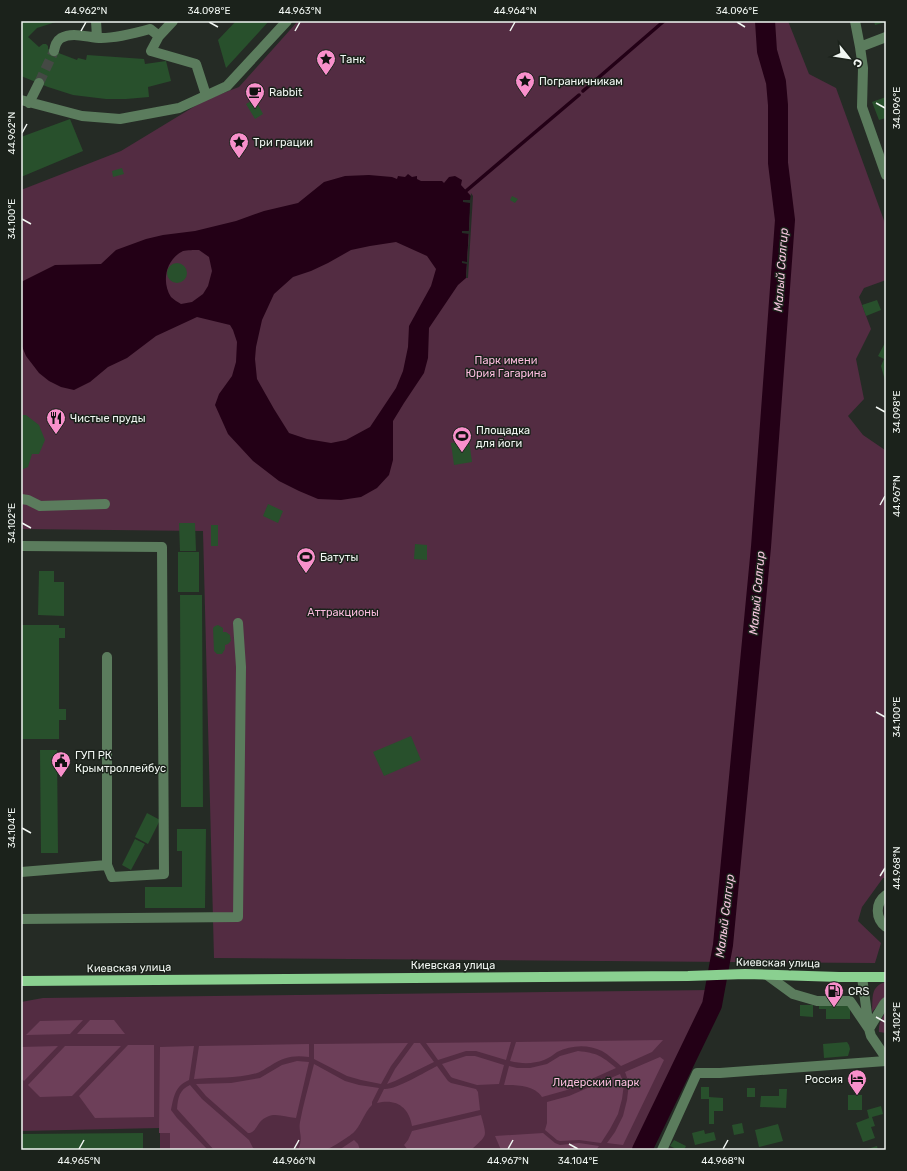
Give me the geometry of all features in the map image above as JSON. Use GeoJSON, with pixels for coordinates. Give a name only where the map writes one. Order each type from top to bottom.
{"type":"FeatureCollection","features":[{"type":"Feature","properties":{"kind":"main road","name":"Киевская улица"},"geometry":{"type":"LineString","coordinates":[[21,981],[688,976],[745,974],[886,977]]}},
{"type":"Feature","properties":{"kind":"street"},"geometry":{"type":"LineString","coordinates":[[96,21],[97,37]]}},
{"type":"Feature","properties":{"kind":"street"},"geometry":{"type":"LineString","coordinates":[[173,21],[159,36],[151,51],[196,64],[206,96]]}},
{"type":"Feature","properties":{"kind":"street"},"geometry":{"type":"LineString","coordinates":[[39,83],[25,101],[82,116],[120,119],[179,108],[227,86],[287,21]]}},
{"type":"Feature","properties":{"kind":"street"},"geometry":{"type":"LineString","coordinates":[[855,21],[863,68],[862,107],[886,175]]}},
{"type":"Feature","properties":{"kind":"street"},"geometry":{"type":"LineString","coordinates":[[54,51],[60,38],[68,36],[88,36],[101,38],[150,30],[159,36]]}},
{"type":"Feature","properties":{"kind":"street"},"geometry":{"type":"LineString","coordinates":[[860,47],[886,37]]}},
{"type":"Feature","properties":{"kind":"street"},"geometry":{"type":"LineString","coordinates":[[22,496],[40,506],[105,504]]}},
{"type":"Feature","properties":{"kind":"street"},"geometry":{"type":"LineString","coordinates":[[21,546],[162,547],[164,874],[112,877],[107,865],[107,657]]}},
{"type":"Feature","properties":{"kind":"street"},"geometry":{"type":"LineString","coordinates":[[21,919],[238,917],[241,667],[238,622]]}},
{"type":"Feature","properties":{"kind":"street"},"geometry":{"type":"LineString","coordinates":[[21,872],[107,865]]}},
{"type":"Feature","properties":{"kind":"street"},"geometry":{"type":"LineString","coordinates":[[886,894],[880,900],[878,910],[880,920],[886,926]]}},
{"type":"Feature","properties":{"kind":"street"},"geometry":{"type":"LineString","coordinates":[[767,975],[793,994],[817,1001],[850,1001],[872,1036],[883,1047],[886,1058]]}},
{"type":"Feature","properties":{"kind":"street"},"geometry":{"type":"LineString","coordinates":[[862,977],[869,1030]]}},
{"type":"Feature","properties":{"kind":"street"},"geometry":{"type":"LineString","coordinates":[[869,1030],[886,1002]]}},
{"type":"Feature","properties":{"kind":"street"},"geometry":{"type":"LineString","coordinates":[[662,1150],[697,1073],[720,1073],[886,1061]]}},
{"type":"Feature","properties":{"kind":"green space","name":"Парк имени Юрия Гагарина"},"geometry":{"type":"Polygon","coordinates":[[[298,21],[788,21],[809,74],[836,88],[886,226],[886,280],[864,288],[859,297],[871,329],[856,359],[864,399],[848,416],[863,435],[885,450],[886,878],[883,878],[862,907],[858,921],[881,943],[875,963],[214,958],[203,531],[21,529],[21,190],[121,151],[205,100],[239,87],[298,21]]]}},
{"type":"Feature","properties":{"kind":"green space"},"geometry":{"type":"Polygon","coordinates":[[[886,982],[886,996],[872,1012],[873,993],[877,986],[886,982]]]}},
{"type":"Feature","properties":{"kind":"green space","name":"Лидерский парк"},"geometry":{"type":"Polygon","coordinates":[[[711,990],[711,1003],[639,1150],[160,1150],[160,1128],[21,1131],[21,1002],[43,998],[711,990]]]}},
{"type":"Feature","properties":{"kind":"green space"},"geometry":{"type":"Polygon","coordinates":[[[886,1011],[886,1033],[879,1032],[880,1024],[886,1011]]]}},
{"type":"Feature","properties":{"kind":"shaded area"},"geometry":{"type":"Polygon","coordinates":[[[408,174],[412,177],[417,176],[417,179],[421,181],[442,181],[444,183],[449,177],[455,176],[462,180],[461,185],[471,196],[466,278],[458,285],[429,328],[428,358],[424,373],[393,421],[393,460],[389,475],[377,488],[361,497],[341,500],[318,499],[299,491],[279,481],[253,461],[228,434],[215,405],[219,394],[232,376],[236,362],[237,342],[230,325],[197,317],[156,336],[127,358],[108,367],[90,382],[74,390],[61,387],[49,381],[39,373],[26,356],[21,344],[21,282],[55,265],[101,264],[116,250],[146,239],[163,235],[195,231],[298,203],[324,182],[345,176],[369,175],[392,177],[397,179],[398,176],[405,177],[408,174]],[[396,242],[351,250],[311,271],[293,277],[274,294],[262,320],[256,347],[255,359],[257,379],[289,433],[307,439],[331,443],[346,440],[370,427],[396,388],[403,371],[408,347],[409,326],[431,286],[436,269],[427,256],[396,242]],[[199,250],[183,251],[173,259],[167,271],[166,285],[168,291],[171,297],[181,304],[192,302],[203,294],[208,286],[212,271],[209,257],[199,250]]]}},
{"type":"Feature","properties":{"kind":"shaded area"},"geometry":{"type":"Polygon","coordinates":[[[83,1020],[70,1034],[26,1035],[40,1021],[83,1020]]]}},
{"type":"Feature","properties":{"kind":"shaded area"},"geometry":{"type":"Polygon","coordinates":[[[90,1020],[114,1020],[125,1034],[77,1034],[90,1020]]]}},
{"type":"Feature","properties":{"kind":"shaded area"},"geometry":{"type":"Polygon","coordinates":[[[663,1040],[652,1052],[621,1066],[602,1051],[585,1046],[568,1048],[557,1052],[546,1059],[532,1063],[510,1061],[516,1042],[663,1040]]]}},
{"type":"Feature","properties":{"kind":"shaded area"},"geometry":{"type":"Polygon","coordinates":[[[511,1042],[506,1060],[476,1051],[466,1051],[438,1060],[426,1043],[511,1042]]]}},
{"type":"Feature","properties":{"kind":"shaded area"},"geometry":{"type":"Polygon","coordinates":[[[408,1043],[391,1066],[381,1084],[347,1076],[314,1059],[314,1044],[408,1043]]]}},
{"type":"Feature","properties":{"kind":"shaded area"},"geometry":{"type":"Polygon","coordinates":[[[414,1043],[420,1043],[434,1062],[387,1084],[395,1069],[414,1043]]]}},
{"type":"Feature","properties":{"kind":"shaded area"},"geometry":{"type":"Polygon","coordinates":[[[309,1044],[309,1057],[298,1056],[284,1059],[257,1073],[233,1077],[194,1079],[199,1046],[309,1044]]]}},
{"type":"Feature","properties":{"kind":"shaded area"},"geometry":{"type":"Polygon","coordinates":[[[128,1045],[154,1045],[154,1117],[95,1118],[79,1096],[128,1045]]]}},
{"type":"Feature","properties":{"kind":"shaded area"},"geometry":{"type":"Polygon","coordinates":[[[58,1046],[24,1081],[21,1078],[21,1047],[58,1046]]]}},
{"type":"Feature","properties":{"kind":"shaded area"},"geometry":{"type":"Polygon","coordinates":[[[65,1046],[121,1046],[72,1096],[40,1097],[28,1085],[65,1046]]]}},
{"type":"Feature","properties":{"kind":"shaded area"},"geometry":{"type":"Polygon","coordinates":[[[194,1046],[189,1080],[184,1082],[178,1088],[174,1096],[171,1110],[208,1150],[170,1150],[170,1133],[159,1133],[160,1047],[194,1046]]]}},
{"type":"Feature","properties":{"kind":"shaded area"},"geometry":{"type":"Polygon","coordinates":[[[578,1051],[599,1056],[616,1068],[567,1090],[542,1097],[535,1090],[525,1086],[504,1085],[509,1066],[517,1068],[530,1068],[547,1064],[560,1056],[578,1051]]]}},
{"type":"Feature","properties":{"kind":"shaded area"},"geometry":{"type":"Polygon","coordinates":[[[466,1056],[475,1056],[504,1065],[499,1084],[477,1085],[451,1077],[442,1064],[466,1056]]]}},
{"type":"Feature","properties":{"kind":"shaded area"},"geometry":{"type":"Polygon","coordinates":[[[660,1057],[664,1060],[623,1145],[607,1143],[615,1132],[623,1116],[629,1083],[625,1072],[660,1057]]]}},
{"type":"Feature","properties":{"kind":"shaded area"},"geometry":{"type":"Polygon","coordinates":[[[297,1061],[309,1062],[296,1118],[277,1115],[269,1116],[264,1118],[255,1130],[250,1133],[248,1133],[206,1096],[196,1084],[231,1083],[260,1078],[282,1065],[297,1061]]]}},
{"type":"Feature","properties":{"kind":"shaded area"},"geometry":{"type":"Polygon","coordinates":[[[314,1064],[345,1081],[379,1088],[372,1105],[355,1131],[350,1135],[323,1151],[298,1150],[301,1141],[300,1122],[314,1064]]]}},
{"type":"Feature","properties":{"kind":"shaded area"},"geometry":{"type":"Polygon","coordinates":[[[437,1066],[451,1083],[476,1089],[478,1092],[480,1110],[412,1126],[405,1109],[396,1103],[377,1103],[384,1089],[389,1089],[403,1084],[437,1066]]]}},
{"type":"Feature","properties":{"kind":"shaded area"},"geometry":{"type":"Polygon","coordinates":[[[620,1074],[624,1084],[618,1114],[601,1143],[579,1140],[560,1141],[545,1130],[547,1123],[547,1102],[569,1096],[620,1074]]]}},
{"type":"Feature","properties":{"kind":"shaded area"},"geometry":{"type":"Polygon","coordinates":[[[190,1085],[202,1099],[249,1140],[253,1148],[256,1150],[214,1150],[177,1109],[181,1092],[190,1085]]]}},
{"type":"Feature","properties":{"kind":"shaded area"},"geometry":{"type":"Polygon","coordinates":[[[481,1115],[485,1135],[471,1150],[408,1150],[404,1145],[412,1131],[481,1115]]]}},
{"type":"Feature","properties":{"kind":"shaded area"},"geometry":{"type":"Polygon","coordinates":[[[543,1133],[555,1143],[560,1145],[579,1143],[599,1146],[596,1150],[501,1150],[495,1136],[543,1133]]]}},
{"type":"Feature","properties":{"kind":"shaded area"},"geometry":{"type":"Polygon","coordinates":[[[354,1140],[358,1144],[360,1150],[339,1150],[354,1140]]]}},
{"type":"Feature","properties":{"kind":"pier"},"geometry":{"type":"Polygon","coordinates":[[[471,193],[473,196],[468,278],[466,278],[467,264],[462,263],[462,261],[467,262],[469,234],[462,233],[462,231],[469,231],[470,203],[463,202],[463,200],[470,200],[471,193]]]}},
{"type":"Feature","properties":{"kind":"building"},"geometry":{"type":"Polygon","coordinates":[[[21,21],[59,21],[37,28],[28,37],[39,47],[46,44],[48,49],[77,60],[78,58],[86,60],[87,55],[144,59],[145,64],[166,61],[171,81],[148,87],[149,97],[126,99],[106,99],[73,95],[48,87],[21,76],[21,21]]]}},
{"type":"Feature","properties":{"kind":"building"},"geometry":{"type":"Polygon","coordinates":[[[236,21],[269,21],[226,68],[218,40],[236,21]]]}},
{"type":"Feature","properties":{"kind":"building"},"geometry":{"type":"Polygon","coordinates":[[[874,21],[886,21],[886,22],[875,25],[874,21]]]}},
{"type":"Feature","properties":{"kind":"building"},"geometry":{"type":"Polygon","coordinates":[[[886,97],[886,118],[879,120],[872,102],[886,97]]]}},
{"type":"Feature","properties":{"kind":"building","name":"Rabbit"},"geometry":{"type":"Polygon","coordinates":[[[255,99],[263,114],[255,119],[246,104],[255,99]]]}},
{"type":"Feature","properties":{"kind":"building"},"geometry":{"type":"Polygon","coordinates":[[[70,119],[83,151],[21,177],[21,137],[70,119]]]}},
{"type":"Feature","properties":{"kind":"building"},"geometry":{"type":"Polygon","coordinates":[[[122,168],[124,174],[113,177],[112,171],[122,168]]]}},
{"type":"Feature","properties":{"kind":"building"},"geometry":{"type":"Polygon","coordinates":[[[512,196],[518,199],[515,203],[510,200],[512,196]]]}},
{"type":"Feature","properties":{"kind":"building"},"geometry":{"type":"Polygon","coordinates":[[[177,263],[184,266],[187,273],[184,280],[177,283],[170,280],[167,273],[170,266],[177,263]]]}},
{"type":"Feature","properties":{"kind":"building"},"geometry":{"type":"Polygon","coordinates":[[[877,300],[881,310],[866,316],[862,305],[877,300]]]}},
{"type":"Feature","properties":{"kind":"building"},"geometry":{"type":"Polygon","coordinates":[[[886,341],[886,384],[881,366],[884,359],[878,356],[886,341]]]}},
{"type":"Feature","properties":{"kind":"building"},"geometry":{"type":"Polygon","coordinates":[[[21,415],[26,415],[39,425],[45,440],[39,454],[32,454],[28,467],[21,470],[21,415]]]}},
{"type":"Feature","properties":{"kind":"building","name":"Площадка для йоги"},"geometry":{"type":"Polygon","coordinates":[[[469,440],[472,462],[454,465],[451,443],[469,440]]]}},
{"type":"Feature","properties":{"kind":"building"},"geometry":{"type":"Polygon","coordinates":[[[268,504],[283,511],[278,523],[263,516],[268,504]]]}},
{"type":"Feature","properties":{"kind":"building"},"geometry":{"type":"Polygon","coordinates":[[[179,523],[195,523],[196,551],[180,551],[179,523]]]}},
{"type":"Feature","properties":{"kind":"building"},"geometry":{"type":"Polygon","coordinates":[[[211,525],[218,525],[218,546],[211,546],[211,525]]]}},
{"type":"Feature","properties":{"kind":"building"},"geometry":{"type":"Polygon","coordinates":[[[415,544],[427,545],[427,560],[414,559],[415,544]]]}},
{"type":"Feature","properties":{"kind":"building"},"geometry":{"type":"Polygon","coordinates":[[[178,552],[199,552],[199,592],[178,592],[178,552]]]}},
{"type":"Feature","properties":{"kind":"building"},"geometry":{"type":"Polygon","coordinates":[[[39,571],[54,571],[54,582],[64,582],[64,616],[38,615],[39,571]]]}},
{"type":"Feature","properties":{"kind":"building"},"geometry":{"type":"Polygon","coordinates":[[[180,595],[202,595],[203,807],[181,807],[180,595]]]}},
{"type":"Feature","properties":{"kind":"building"},"geometry":{"type":"Polygon","coordinates":[[[21,625],[59,625],[59,628],[65,628],[65,638],[59,638],[59,709],[66,709],[66,720],[59,720],[59,739],[21,739],[21,625]]]}},
{"type":"Feature","properties":{"kind":"building"},"geometry":{"type":"Polygon","coordinates":[[[218,625],[223,628],[223,632],[230,635],[231,641],[225,645],[225,649],[222,654],[217,654],[214,651],[213,628],[218,625]]]}},
{"type":"Feature","properties":{"kind":"building"},"geometry":{"type":"Polygon","coordinates":[[[411,736],[421,760],[384,776],[373,752],[411,736]]]}},
{"type":"Feature","properties":{"kind":"building"},"geometry":{"type":"Polygon","coordinates":[[[40,750],[57,750],[58,853],[41,853],[40,750]]]}},
{"type":"Feature","properties":{"kind":"building"},"geometry":{"type":"Polygon","coordinates":[[[147,813],[160,820],[148,844],[135,837],[147,813]]]}},
{"type":"Feature","properties":{"kind":"building"},"geometry":{"type":"Polygon","coordinates":[[[177,829],[206,829],[205,908],[145,908],[145,887],[182,887],[182,851],[177,851],[177,829]]]}},
{"type":"Feature","properties":{"kind":"building"},"geometry":{"type":"Polygon","coordinates":[[[135,839],[145,844],[131,870],[122,865],[135,839]]]}},
{"type":"Feature","properties":{"kind":"building","name":"CRS"},"geometry":{"type":"Polygon","coordinates":[[[819,996],[852,996],[850,1019],[826,1019],[826,1009],[819,1009],[819,996]]]}},
{"type":"Feature","properties":{"kind":"building"},"geometry":{"type":"Polygon","coordinates":[[[800,1005],[813,1005],[813,1017],[800,1016],[800,1005]]]}},
{"type":"Feature","properties":{"kind":"building"},"geometry":{"type":"Polygon","coordinates":[[[847,1042],[850,1049],[848,1056],[824,1058],[823,1044],[847,1042]]]}},
{"type":"Feature","properties":{"kind":"building"},"geometry":{"type":"Polygon","coordinates":[[[701,1087],[709,1087],[709,1097],[723,1098],[723,1111],[714,1111],[714,1124],[709,1124],[709,1099],[701,1099],[701,1087]]]}},
{"type":"Feature","properties":{"kind":"building"},"geometry":{"type":"Polygon","coordinates":[[[747,1088],[755,1088],[755,1097],[747,1097],[747,1088]]]}},
{"type":"Feature","properties":{"kind":"building"},"geometry":{"type":"Polygon","coordinates":[[[779,1089],[787,1089],[786,1108],[760,1107],[761,1096],[779,1096],[779,1089]]]}},
{"type":"Feature","properties":{"kind":"building"},"geometry":{"type":"Polygon","coordinates":[[[848,1095],[862,1095],[862,1110],[848,1110],[848,1095]]]}},
{"type":"Feature","properties":{"kind":"building"},"geometry":{"type":"Polygon","coordinates":[[[881,1106],[883,1114],[872,1117],[875,1126],[871,1127],[875,1138],[863,1142],[856,1123],[869,1118],[867,1110],[881,1106]]]}},
{"type":"Feature","properties":{"kind":"building"},"geometry":{"type":"Polygon","coordinates":[[[742,1123],[744,1133],[734,1135],[732,1125],[742,1123]]]}},
{"type":"Feature","properties":{"kind":"building"},"geometry":{"type":"Polygon","coordinates":[[[778,1124],[783,1141],[759,1147],[755,1130],[778,1124]]]}},
{"type":"Feature","properties":{"kind":"building"},"geometry":{"type":"Polygon","coordinates":[[[704,1130],[705,1134],[714,1132],[716,1140],[695,1145],[692,1133],[704,1130]]]}},
{"type":"Feature","properties":{"kind":"building"},"geometry":{"type":"Polygon","coordinates":[[[143,1133],[143,1150],[21,1150],[21,1134],[143,1133]]]}},
{"type":"Feature","properties":{"kind":"building"},"geometry":{"type":"Polygon","coordinates":[[[674,1140],[686,1146],[684,1150],[678,1150],[670,1146],[674,1140]]]}},
{"type":"Feature","properties":{"kind":"building"},"geometry":{"type":"Polygon","coordinates":[[[877,1146],[878,1150],[864,1150],[877,1146]]]}},
{"type":"Feature","properties":{"kind":"waterway"},"geometry":{"type":"LineString","coordinates":[[583,91],[664,21]]}},
{"type":"Feature","properties":{"kind":"waterway","name":"Малый Салгир"},"geometry":{"type":"LineString","coordinates":[[642,1150],[712,1005],[723,945],[761,547],[785,220],[778,163],[778,105],[776,82],[767,51],[765,21]]}},
{"type":"Feature","properties":{"kind":"waterway"},"geometry":{"type":"LineString","coordinates":[[466,191],[579,95]]}},
{"type":"Feature","properties":{"kind":"tunnel"},"geometry":{"type":"LineString","coordinates":[[39,83],[54,51]]}},
{"type":"Feature","properties":{"kind":"place","name":"Танк"},"geometry":{"type":"Point","coordinates":[326,76]}},
{"type":"Feature","properties":{"kind":"place","name":"Пограничникам"},"geometry":{"type":"Point","coordinates":[525,98]}},
{"type":"Feature","properties":{"kind":"place","name":"Rabbit"},"geometry":{"type":"Point","coordinates":[255,109]}},
{"type":"Feature","properties":{"kind":"place","name":"Три грации"},"geometry":{"type":"Point","coordinates":[239,159]}},
{"type":"Feature","properties":{"kind":"place","name":"Чистые пруды"},"geometry":{"type":"Point","coordinates":[56,435]}},
{"type":"Feature","properties":{"kind":"place","name":"Площадка для йоги"},"geometry":{"type":"Point","coordinates":[462,453]}},
{"type":"Feature","properties":{"kind":"place","name":"Батуты"},"geometry":{"type":"Point","coordinates":[306,574]}},
{"type":"Feature","properties":{"kind":"place","name":"ГУП РК Крымтроллейбус"},"geometry":{"type":"Point","coordinates":[61,778]}},
{"type":"Feature","properties":{"kind":"place","name":"CRS"},"geometry":{"type":"Point","coordinates":[834,1008]}},
{"type":"Feature","properties":{"kind":"place","name":"Россия"},"geometry":{"type":"Point","coordinates":[857,1096]}},
{"type":"Feature","properties":{"kind":"park label","name":"Аттракционы"},"geometry":{"type":"Point","coordinates":[343,612]}}]}
